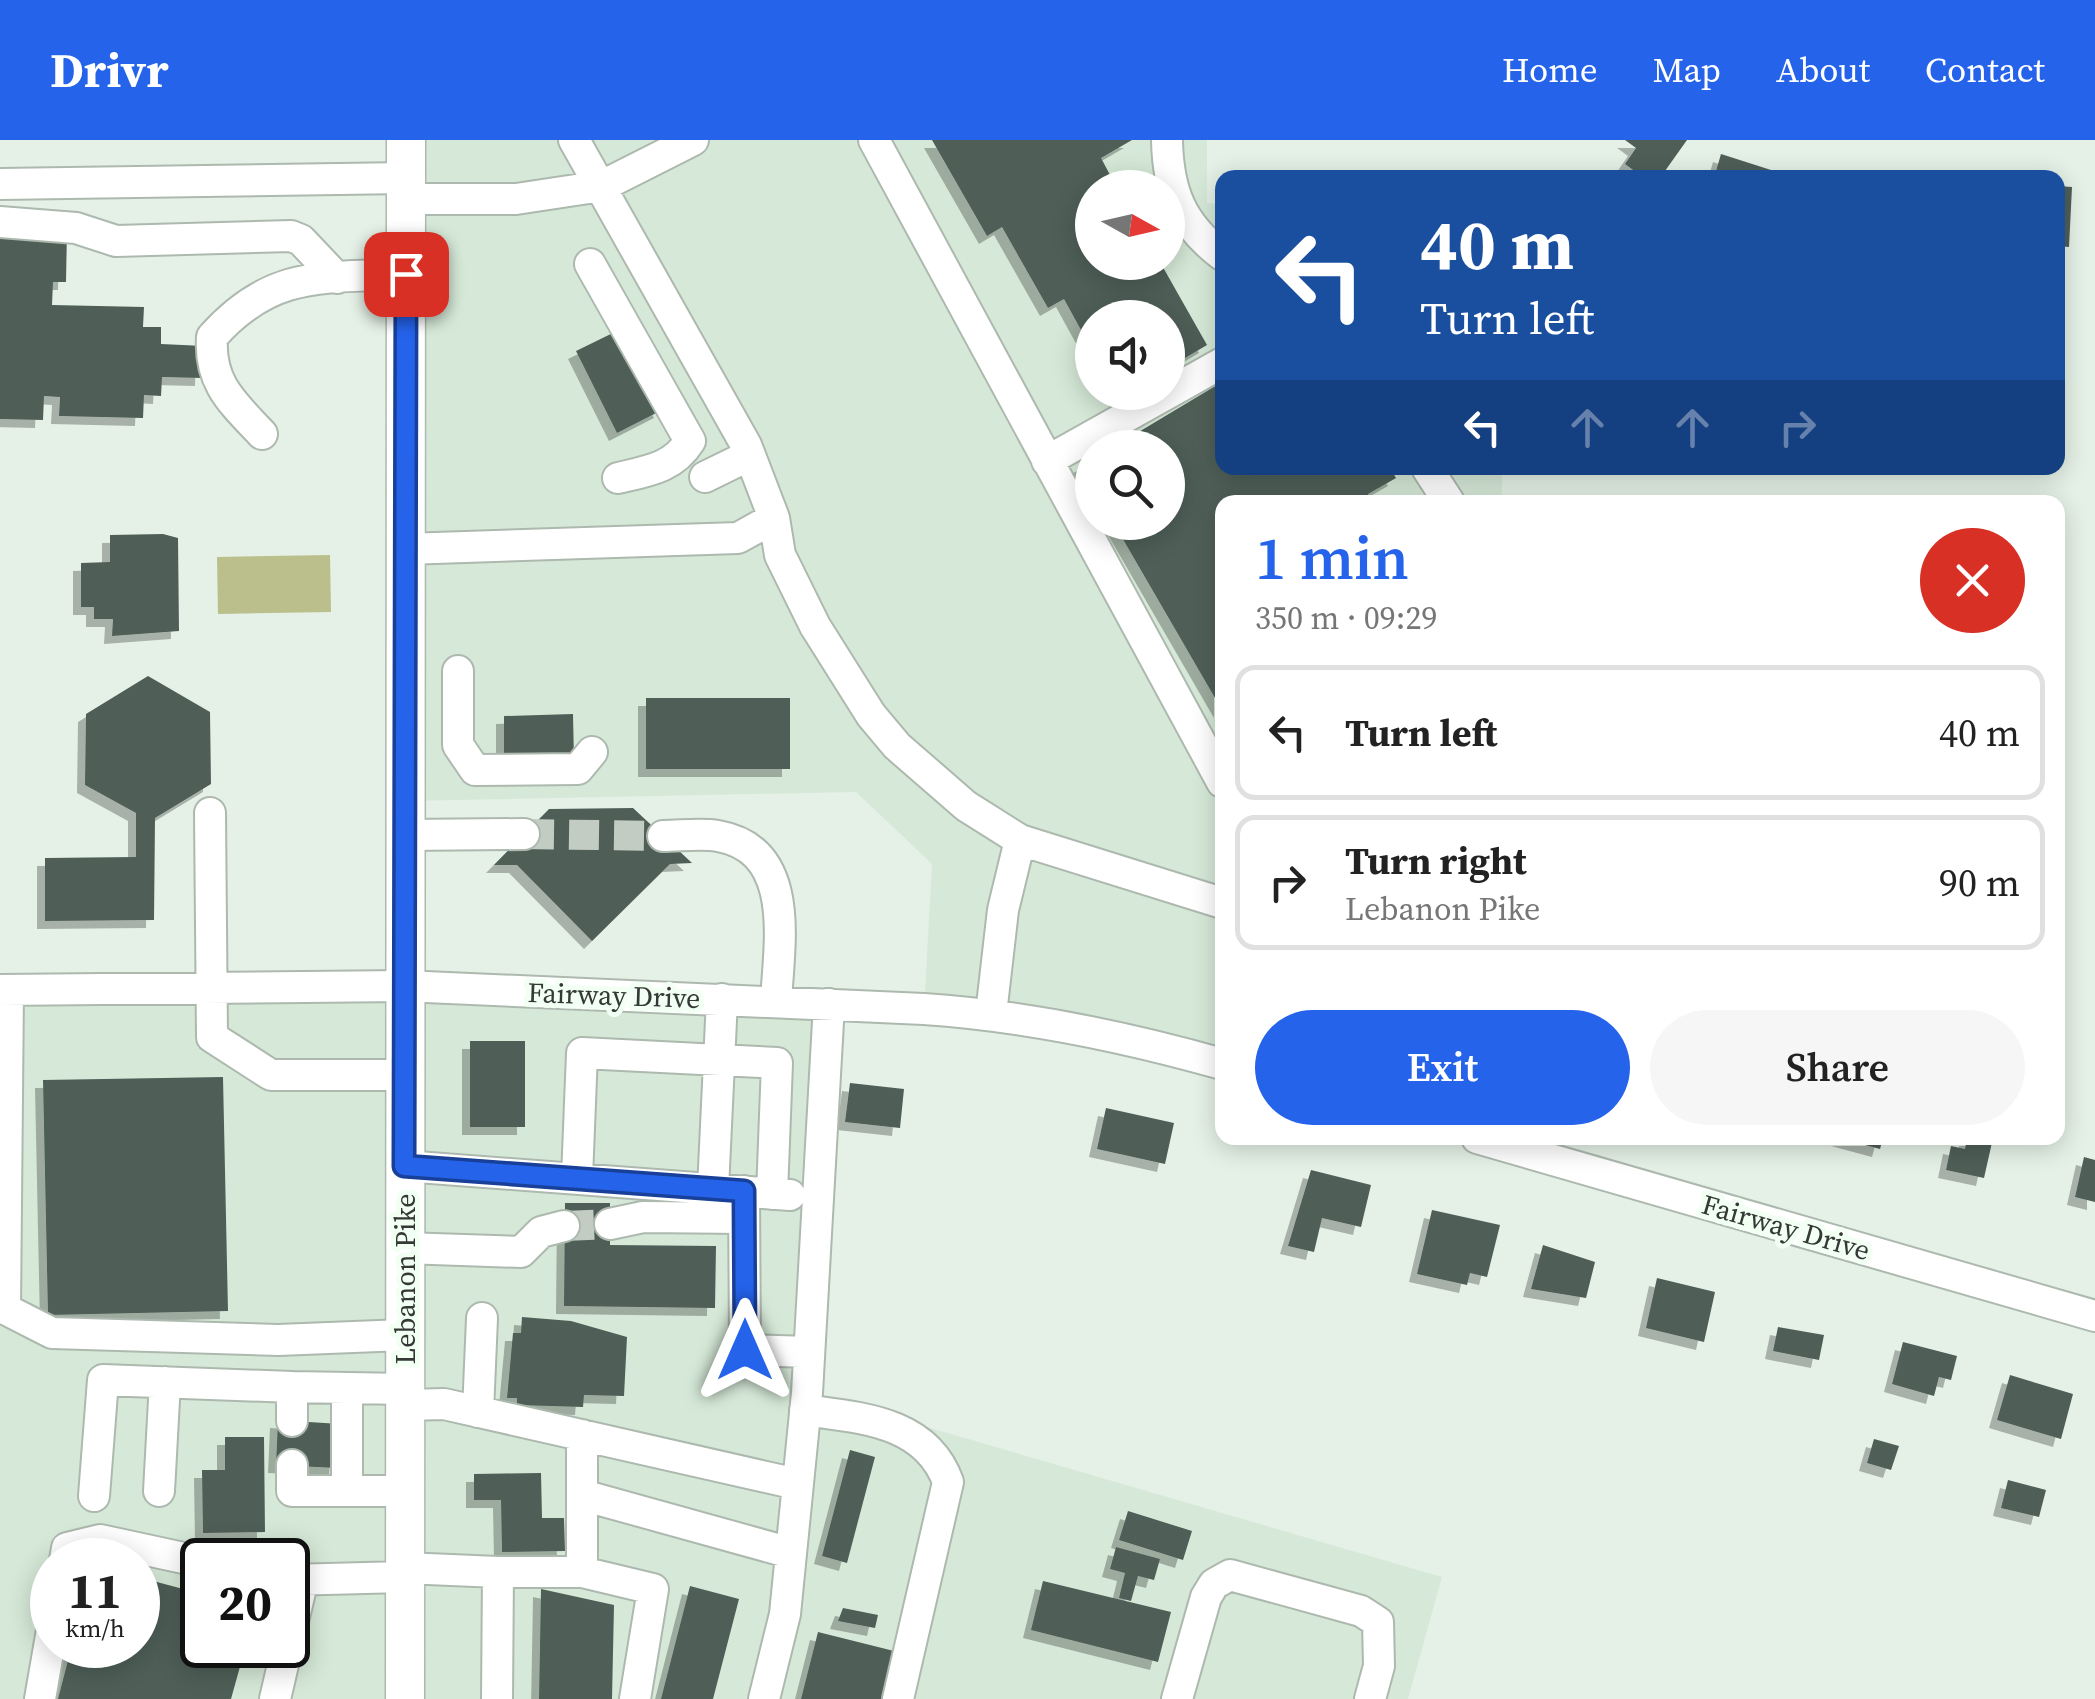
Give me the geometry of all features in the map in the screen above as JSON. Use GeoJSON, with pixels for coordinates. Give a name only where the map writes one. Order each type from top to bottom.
{"type":"FeatureCollection","features":[{"type":"Feature","properties":{"kind":"main road","name":"Lebanon Pike"},"geometry":{"type":"LineString","coordinates":[[405,1699],[406,140]]}},
{"type":"Feature","properties":{"kind":"street"},"geometry":{"type":"LineString","coordinates":[[574,140],[750,455],[774,518],[788,571],[815,626],[871,715],[897,746],[966,806],[1020,840],[1215,901]]}},
{"type":"Feature","properties":{"kind":"street"},"geometry":{"type":"LineString","coordinates":[[0,184],[406,189],[516,199],[602,186],[693,140]]}},
{"type":"Feature","properties":{"kind":"street"},"geometry":{"type":"LineString","coordinates":[[874,140],[1215,769]]}},
{"type":"Feature","properties":{"kind":"street"},"geometry":{"type":"LineString","coordinates":[[1167,140],[1168,178],[1185,222],[1215,248]]}},
{"type":"Feature","properties":{"kind":"street"},"geometry":{"type":"LineString","coordinates":[[0,222],[76,228],[116,241],[291,236],[301,240],[337,278]]}},
{"type":"Feature","properties":{"kind":"street"},"geometry":{"type":"LineString","coordinates":[[590,264],[690,441],[680,457],[664,467],[618,478]]}},
{"type":"Feature","properties":{"kind":"street"},"geometry":{"type":"LineString","coordinates":[[262,434],[224,394],[213,375],[212,338],[238,308],[286,284],[406,274]]}},
{"type":"Feature","properties":{"kind":"street"},"geometry":{"type":"LineString","coordinates":[[1047,461],[1215,367]]}},
{"type":"Feature","properties":{"kind":"street"},"geometry":{"type":"LineString","coordinates":[[705,478],[750,455]]}},
{"type":"Feature","properties":{"kind":"street"},"geometry":{"type":"LineString","coordinates":[[405,549],[738,538],[774,518]]}},
{"type":"Feature","properties":{"kind":"street"},"geometry":{"type":"LineString","coordinates":[[458,671],[458,745],[476,770],[578,769],[592,752]]}},
{"type":"Feature","properties":{"kind":"street"},"geometry":{"type":"LineString","coordinates":[[210,812],[212,1036],[271,1075],[404,1075]]}},
{"type":"Feature","properties":{"kind":"street"},"geometry":{"type":"LineString","coordinates":[[404,836],[524,834]]}},
{"type":"Feature","properties":{"kind":"street"},"geometry":{"type":"LineString","coordinates":[[663,836],[721,837],[738,844],[767,867],[778,897],[776,1001]]}},
{"type":"Feature","properties":{"kind":"street"},"geometry":{"type":"LineString","coordinates":[[991,1014],[1004,910],[1020,840]]}},
{"type":"Feature","properties":{"kind":"street","name":"Fairway Drive"},"geometry":{"type":"LineString","coordinates":[[4,990],[403,986],[829,1004],[991,1014],[1118,1034],[1215,1062]]}},
{"type":"Feature","properties":{"kind":"street"},"geometry":{"type":"LineString","coordinates":[[4,990],[3,1310],[52,1334],[278,1340],[404,1335]]}},
{"type":"Feature","properties":{"kind":"street"},"geometry":{"type":"LineString","coordinates":[[712,1188],[722,999]]}},
{"type":"Feature","properties":{"kind":"street"},"geometry":{"type":"LineString","coordinates":[[764,1699],[785,1614],[805,1410],[829,1004]]}},
{"type":"Feature","properties":{"kind":"street"},"geometry":{"type":"LineString","coordinates":[[577,1178],[582,1053],[777,1062],[753,1201],[745,1350],[809,1352]]}},
{"type":"Feature","properties":{"kind":"street","name":"Fairway Drive"},"geometry":{"type":"LineString","coordinates":[[1500,1145],[2095,1316]]}},
{"type":"Feature","properties":{"kind":"street"},"geometry":{"type":"LineString","coordinates":[[404,1166],[712,1188],[753,1201]]}},
{"type":"Feature","properties":{"kind":"street"},"geometry":{"type":"LineString","coordinates":[[610,1224],[753,1201],[818,1197]]}},
{"type":"Feature","properties":{"kind":"street"},"geometry":{"type":"LineString","coordinates":[[404,1248],[521,1252],[541,1232],[564,1226]]}},
{"type":"Feature","properties":{"kind":"street"},"geometry":{"type":"LineString","coordinates":[[478,1412],[482,1318]]}},
{"type":"Feature","properties":{"kind":"street"},"geometry":{"type":"LineString","coordinates":[[94,1496],[104,1380],[347,1389],[406,1397],[797,1484]]}},
{"type":"Feature","properties":{"kind":"street"},"geometry":{"type":"LineString","coordinates":[[159,1491],[166,1382]]}},
{"type":"Feature","properties":{"kind":"street"},"geometry":{"type":"LineString","coordinates":[[292,1387],[292,1421]]}},
{"type":"Feature","properties":{"kind":"street"},"geometry":{"type":"LineString","coordinates":[[347,1389],[347,1491]]}},
{"type":"Feature","properties":{"kind":"street"},"geometry":{"type":"LineString","coordinates":[[805,1410],[907,1430],[942,1464],[948,1482],[898,1699]]}},
{"type":"Feature","properties":{"kind":"street"},"geometry":{"type":"LineString","coordinates":[[582,1435],[582,1572]]}},
{"type":"Feature","properties":{"kind":"street"},"geometry":{"type":"LineString","coordinates":[[292,1466],[292,1491],[405,1491]]}},
{"type":"Feature","properties":{"kind":"street"},"geometry":{"type":"LineString","coordinates":[[582,1495],[790,1553]]}},
{"type":"Feature","properties":{"kind":"street"},"geometry":{"type":"LineString","coordinates":[[310,1581],[404,1572],[582,1572],[652,1589],[635,1699]]}},
{"type":"Feature","properties":{"kind":"street"},"geometry":{"type":"LineString","coordinates":[[497,1699],[498,1572]]}},
{"type":"Feature","properties":{"kind":"street"},"geometry":{"type":"LineString","coordinates":[[1176,1699],[1206,1597],[1214,1584],[1230,1575],[1362,1611],[1378,1622],[1379,1666],[1370,1699]]}},
{"type":"Feature","properties":{"kind":"street"},"geometry":{"type":"LineString","coordinates":[[40,1699],[45,1668]]}},
{"type":"Feature","properties":{"kind":"street"},"geometry":{"type":"LineString","coordinates":[[276,1699],[281,1668]]}},
{"type":"Feature","properties":{"kind":"shaded area"},"geometry":{"type":"Polygon","coordinates":[[[406,140],[1207,140],[1207,203],[1215,204],[1215,475],[1502,475],[1502,495],[1215,495],[1215,1063],[924,1009],[932,864],[856,792],[405,801],[406,140]]]}},
{"type":"Feature","properties":{"kind":"shaded area"},"geometry":{"type":"Polygon","coordinates":[[[0,988],[829,1004],[807,1392],[1442,1577],[1408,1699],[0,1699],[0,988]]]}},
{"type":"Feature","properties":{"kind":"green space"},"geometry":{"type":"Polygon","coordinates":[[[330,555],[331,612],[218,614],[217,557],[330,555]]]}},
{"type":"Feature","properties":{"kind":"building"},"geometry":{"type":"Polygon","coordinates":[[[932,140],[1132,140],[1101,158],[1107,170],[1075,170],[1075,280],[1170,280],[1182,300],[1075,300],[1075,319],[1064,299],[1048,308],[1002,227],[987,236],[932,140]]]}},
{"type":"Feature","properties":{"kind":"building"},"geometry":{"type":"Polygon","coordinates":[[[1625,140],[1687,140],[1666,170],[1633,170],[1625,164],[1636,148],[1625,140]]]}},
{"type":"Feature","properties":{"kind":"building"},"geometry":{"type":"Polygon","coordinates":[[[1721,154],[1771,170],[1716,170],[1721,154]]]}},
{"type":"Feature","properties":{"kind":"building"},"geometry":{"type":"Polygon","coordinates":[[[2065,186],[2072,187],[2069,247],[2065,247],[2065,186]]]}},
{"type":"Feature","properties":{"kind":"building"},"geometry":{"type":"Polygon","coordinates":[[[0,229],[67,230],[66,282],[53,282],[52,305],[144,307],[143,327],[161,327],[161,344],[204,346],[203,378],[162,377],[161,396],[144,395],[143,418],[59,416],[60,397],[44,396],[43,420],[0,419],[0,229]]]}},
{"type":"Feature","properties":{"kind":"building"},"geometry":{"type":"Polygon","coordinates":[[[1185,306],[1207,345],[1185,358],[1185,306]]]}},
{"type":"Feature","properties":{"kind":"building"},"geometry":{"type":"Polygon","coordinates":[[[621,329],[662,410],[617,433],[576,351],[621,329]]]}},
{"type":"Feature","properties":{"kind":"building"},"geometry":{"type":"Polygon","coordinates":[[[1215,386],[1215,475],[1396,478],[1369,495],[1215,495],[1215,698],[1123,540],[1185,540],[1185,430],[1142,430],[1175,410],[1185,410],[1185,404],[1215,386]]]}},
{"type":"Feature","properties":{"kind":"building"},"geometry":{"type":"Polygon","coordinates":[[[163,534],[178,538],[179,631],[112,636],[113,619],[94,619],[94,607],[81,607],[81,563],[110,562],[110,535],[163,534]]]}},
{"type":"Feature","properties":{"kind":"building"},"geometry":{"type":"Polygon","coordinates":[[[148,676],[210,712],[211,784],[155,818],[154,920],[45,921],[45,858],[136,857],[136,813],[85,785],[86,714],[148,676]]]}},
{"type":"Feature","properties":{"kind":"building"},"geometry":{"type":"Polygon","coordinates":[[[646,698],[790,698],[790,769],[646,769],[646,698]]]}},
{"type":"Feature","properties":{"kind":"building"},"geometry":{"type":"Polygon","coordinates":[[[573,714],[574,761],[504,762],[504,716],[573,714]]]}},
{"type":"Feature","properties":{"kind":"building"},"geometry":{"type":"Polygon","coordinates":[[[633,808],[692,863],[670,864],[592,941],[517,865],[494,865],[549,809],[633,808]]]}},
{"type":"Feature","properties":{"kind":"building"},"geometry":{"type":"Polygon","coordinates":[[[470,1041],[525,1041],[525,1127],[470,1127],[470,1041]]]}},
{"type":"Feature","properties":{"kind":"building"},"geometry":{"type":"Polygon","coordinates":[[[223,1077],[228,1311],[48,1315],[43,1080],[223,1077]]]}},
{"type":"Feature","properties":{"kind":"building"},"geometry":{"type":"Polygon","coordinates":[[[850,1083],[904,1089],[900,1128],[845,1122],[850,1083]]]}},
{"type":"Feature","properties":{"kind":"building"},"geometry":{"type":"Polygon","coordinates":[[[1106,1108],[1174,1123],[1165,1164],[1097,1149],[1106,1108]]]}},
{"type":"Feature","properties":{"kind":"building"},"geometry":{"type":"Polygon","coordinates":[[[1966,1145],[1991,1145],[1984,1178],[1946,1170],[1951,1146],[1965,1149],[1966,1145]]]}},
{"type":"Feature","properties":{"kind":"building"},"geometry":{"type":"Polygon","coordinates":[[[2084,1157],[2095,1160],[2095,1202],[2075,1197],[2084,1157]]]}},
{"type":"Feature","properties":{"kind":"building"},"geometry":{"type":"Polygon","coordinates":[[[1311,1170],[1371,1185],[1361,1227],[1322,1218],[1314,1252],[1288,1246],[1311,1170]]]}},
{"type":"Feature","properties":{"kind":"building"},"geometry":{"type":"Polygon","coordinates":[[[565,1203],[610,1203],[610,1245],[716,1246],[715,1308],[564,1306],[565,1203]]]}},
{"type":"Feature","properties":{"kind":"building"},"geometry":{"type":"Polygon","coordinates":[[[1432,1210],[1500,1225],[1487,1277],[1470,1273],[1467,1285],[1417,1274],[1432,1210]]]}},
{"type":"Feature","properties":{"kind":"building"},"geometry":{"type":"Polygon","coordinates":[[[1543,1245],[1595,1262],[1586,1298],[1531,1289],[1543,1245]]]}},
{"type":"Feature","properties":{"kind":"building"},"geometry":{"type":"Polygon","coordinates":[[[1657,1278],[1715,1292],[1704,1342],[1646,1328],[1657,1278]]]}},
{"type":"Feature","properties":{"kind":"building"},"geometry":{"type":"Polygon","coordinates":[[[522,1317],[571,1321],[627,1337],[624,1396],[584,1395],[583,1407],[517,1405],[517,1398],[507,1398],[513,1333],[521,1333],[522,1317]]]}},
{"type":"Feature","properties":{"kind":"building"},"geometry":{"type":"Polygon","coordinates":[[[1778,1327],[1824,1335],[1819,1360],[1773,1351],[1778,1327]]]}},
{"type":"Feature","properties":{"kind":"building"},"geometry":{"type":"Polygon","coordinates":[[[1903,1342],[1957,1356],[1951,1380],[1939,1377],[1934,1396],[1892,1384],[1903,1342]]]}},
{"type":"Feature","properties":{"kind":"building"},"geometry":{"type":"Polygon","coordinates":[[[2010,1375],[2073,1394],[2061,1439],[1997,1420],[2010,1375]]]}},
{"type":"Feature","properties":{"kind":"building"},"geometry":{"type":"Polygon","coordinates":[[[278,1420],[340,1424],[337,1468],[276,1465],[278,1420]]]}},
{"type":"Feature","properties":{"kind":"building"},"geometry":{"type":"Polygon","coordinates":[[[225,1437],[264,1437],[265,1532],[203,1533],[202,1470],[225,1470],[225,1437]]]}},
{"type":"Feature","properties":{"kind":"building"},"geometry":{"type":"Polygon","coordinates":[[[1874,1439],[1899,1446],[1891,1470],[1867,1463],[1874,1439]]]}},
{"type":"Feature","properties":{"kind":"building"},"geometry":{"type":"Polygon","coordinates":[[[850,1450],[875,1457],[847,1563],[822,1556],[850,1450]]]}},
{"type":"Feature","properties":{"kind":"building"},"geometry":{"type":"Polygon","coordinates":[[[541,1473],[542,1518],[564,1518],[565,1551],[502,1552],[501,1500],[474,1500],[474,1474],[541,1473]]]}},
{"type":"Feature","properties":{"kind":"building"},"geometry":{"type":"Polygon","coordinates":[[[2008,1480],[2046,1490],[2039,1517],[2001,1508],[2008,1480]]]}},
{"type":"Feature","properties":{"kind":"building"},"geometry":{"type":"Polygon","coordinates":[[[1128,1511],[1192,1531],[1183,1560],[1119,1540],[1128,1511]]]}},
{"type":"Feature","properties":{"kind":"building"},"geometry":{"type":"Polygon","coordinates":[[[1116,1547],[1160,1559],[1154,1580],[1138,1576],[1131,1601],[1119,1598],[1125,1573],[1110,1569],[1116,1547]]]}},
{"type":"Feature","properties":{"kind":"building"},"geometry":{"type":"Polygon","coordinates":[[[1043,1581],[1171,1612],[1158,1662],[1031,1630],[1043,1581]]]}},
{"type":"Feature","properties":{"kind":"building"},"geometry":{"type":"Polygon","coordinates":[[[160,1583],[180,1588],[180,1668],[240,1668],[231,1699],[58,1699],[66,1668],[160,1668],[160,1583]]]}},
{"type":"Feature","properties":{"kind":"building"},"geometry":{"type":"Polygon","coordinates":[[[690,1586],[739,1599],[713,1699],[661,1699],[690,1586]]]}},
{"type":"Feature","properties":{"kind":"building"},"geometry":{"type":"Polygon","coordinates":[[[541,1589],[614,1605],[612,1699],[539,1699],[541,1589]]]}},
{"type":"Feature","properties":{"kind":"building"},"geometry":{"type":"Polygon","coordinates":[[[843,1608],[878,1615],[875,1628],[838,1621],[843,1608]]]}},
{"type":"Feature","properties":{"kind":"building"},"geometry":{"type":"Polygon","coordinates":[[[818,1632],[898,1652],[886,1699],[801,1699],[818,1632]]]}},
{"type":"Feature","properties":{"kind":"tunnel"},"geometry":{"type":"LineString","coordinates":[[524,834],[663,836]]}},
{"type":"Feature","properties":{"kind":"tunnel"},"geometry":{"type":"LineString","coordinates":[[564,1226],[610,1224]]}},
{"type":"Feature","properties":{"kind":"route"},"geometry":{"type":"LineString","coordinates":[[406,274],[404,1166],[744,1191],[745,1350]]}}]}
